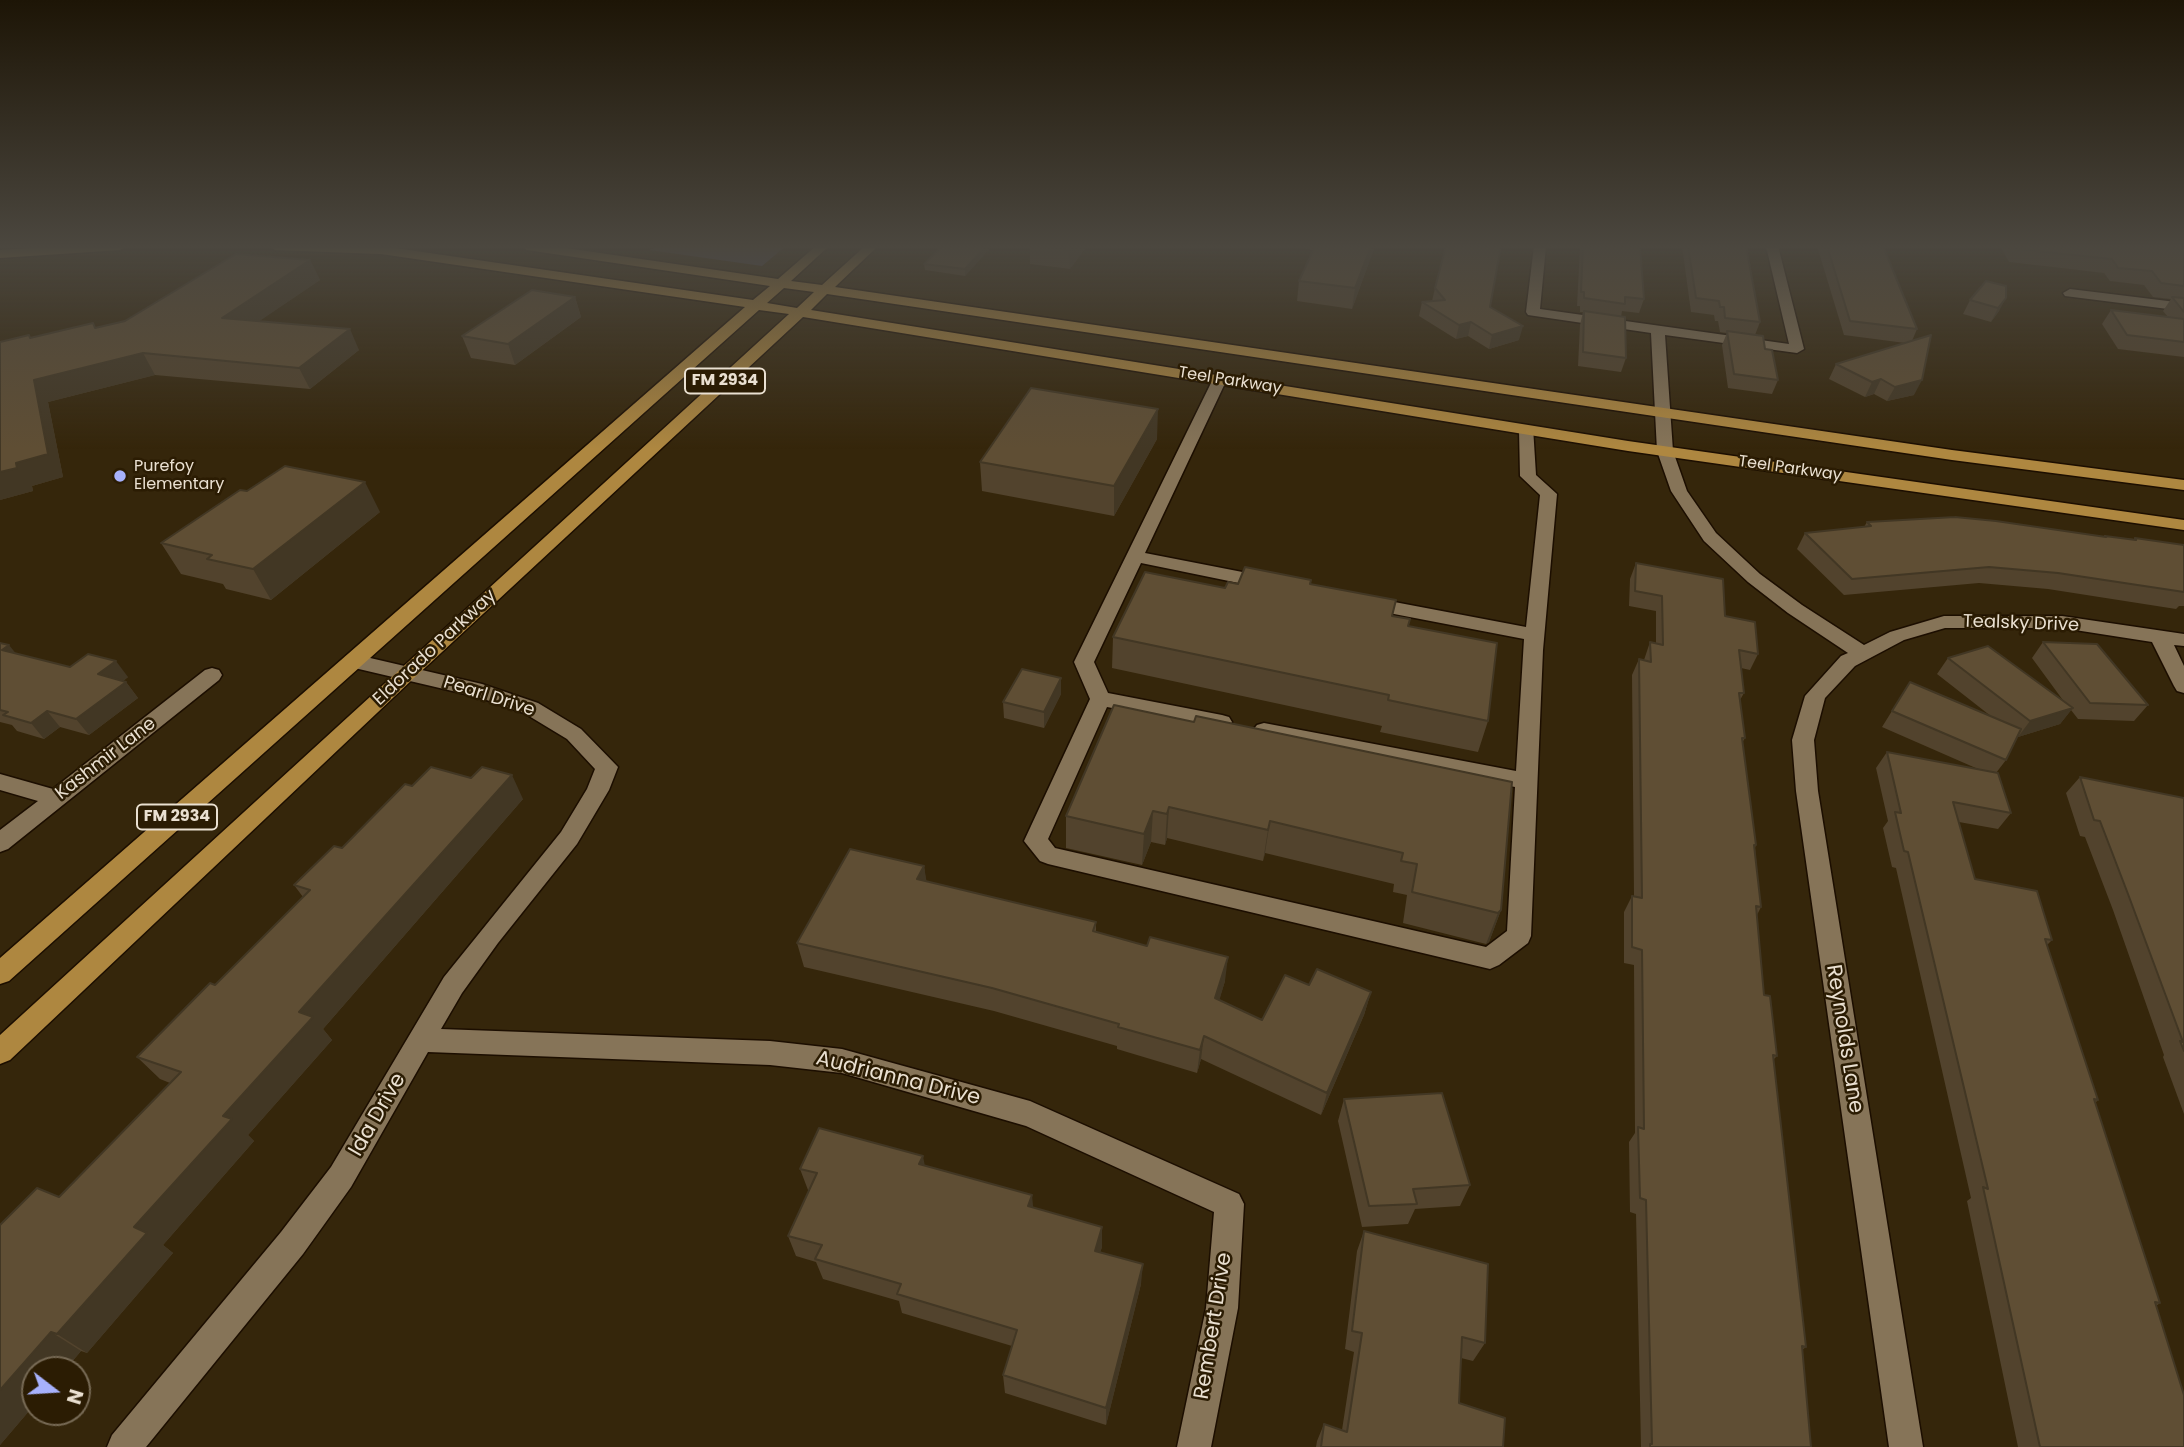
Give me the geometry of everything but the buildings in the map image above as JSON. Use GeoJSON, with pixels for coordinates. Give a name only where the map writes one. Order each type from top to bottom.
{"type":"FeatureCollection","features":[{"type":"Feature","properties":{"kind":"main road","name":"FM 2934"},"geometry":{"type":"LineString","coordinates":[[0,973],[746,314]]}},
{"type":"Feature","properties":{"kind":"main road","name":"Eldorado Parkway"},"geometry":{"type":"LineString","coordinates":[[0,1052],[798,314]]}},
{"type":"Feature","properties":{"kind":"main road","name":"Teel Parkway"},"geometry":{"type":"LineString","coordinates":[[810,314],[1527,430],[2184,525]]}},
{"type":"Feature","properties":{"kind":"main road","name":"Teel Parkway"},"geometry":{"type":"LineString","coordinates":[[991,314],[1952,454],[2184,485]]}},
{"type":"Feature","properties":{"kind":"main road"},"geometry":{"type":"LineString","coordinates":[[1220,379],[1238,350]]}},
{"type":"Feature","properties":{"kind":"street"},"geometry":{"type":"LineString","coordinates":[[1544,314],[1797,349],[1788,314]]}},
{"type":"Feature","properties":{"kind":"street"},"geometry":{"type":"LineString","coordinates":[[1658,330],[1665,451],[1679,491],[1710,537],[1785,601],[1863,653]]}},
{"type":"Feature","properties":{"kind":"street"},"geometry":{"type":"LineString","coordinates":[[1220,379],[1084,662],[1100,699],[1036,841],[1048,855],[1490,958],[1519,936],[1535,635],[1549,494],[1528,476],[1527,430]]}},
{"type":"Feature","properties":{"kind":"street"},"geometry":{"type":"LineString","coordinates":[[1135,556],[1283,586]]}},
{"type":"Feature","properties":{"kind":"street"},"geometry":{"type":"LineString","coordinates":[[1349,599],[1535,635]]}},
{"type":"Feature","properties":{"kind":"street","name":"Tealsky Drive"},"geometry":{"type":"LineString","coordinates":[[1863,653],[1897,636],[1944,622],[2062,622],[2184,640]]}},
{"type":"Feature","properties":{"kind":"street"},"geometry":{"type":"LineString","coordinates":[[2160,637],[2184,686]]}},
{"type":"Feature","properties":{"kind":"street","name":"Reynolds Lane"},"geometry":{"type":"LineString","coordinates":[[1863,653],[1848,661],[1815,696],[1803,740],[1807,791],[1906,1447]]}},
{"type":"Feature","properties":{"kind":"street","name":"Pearl Drive"},"geometry":{"type":"LineString","coordinates":[[353,661],[482,691],[531,708],[574,734],[607,767]]}},
{"type":"Feature","properties":{"kind":"street","name":"Kashmir Lane"},"geometry":{"type":"LineString","coordinates":[[0,843],[212,675]]}},
{"type":"Feature","properties":{"kind":"street"},"geometry":{"type":"LineString","coordinates":[[1100,699],[1526,781]]}},
{"type":"Feature","properties":{"kind":"street","name":"Ida Drive"},"geometry":{"type":"LineString","coordinates":[[124,1447],[318,1208],[360,1146],[420,1040],[470,960],[569,838],[607,767]]}},
{"type":"Feature","properties":{"kind":"street"},"geometry":{"type":"LineString","coordinates":[[0,782],[56,798]]}},
{"type":"Feature","properties":{"kind":"street","name":"Audrianna Drive"},"geometry":{"type":"LineString","coordinates":[[420,1040],[770,1053],[842,1061],[1030,1114],[1229,1204]]}},
{"type":"Feature","properties":{"kind":"street","name":"Rembert Drive"},"geometry":{"type":"LineString","coordinates":[[1194,1447],[1222,1308],[1229,1204]]}},
{"type":"Feature","properties":{"kind":"place","name":"Purefoy Elementary"},"geometry":{"type":"Point","coordinates":[120,476]}}]}
